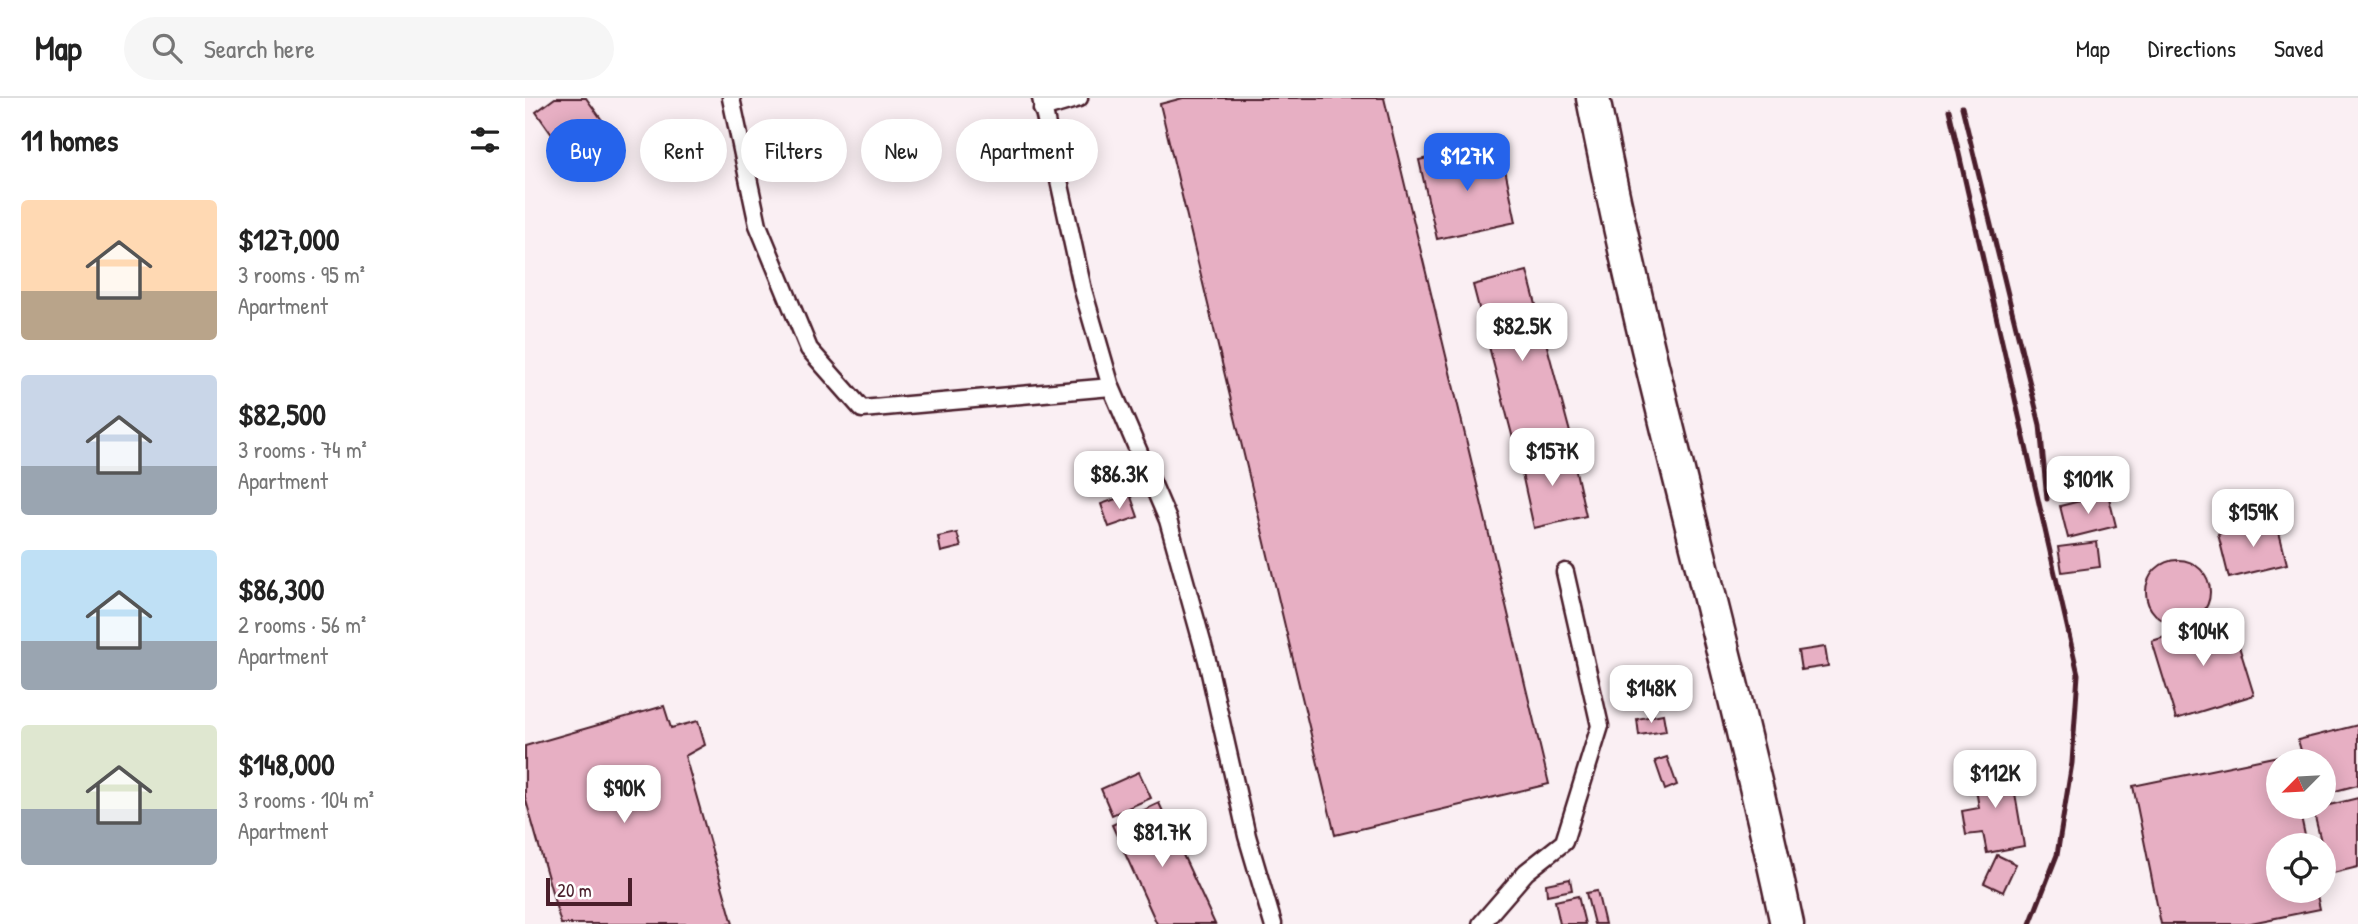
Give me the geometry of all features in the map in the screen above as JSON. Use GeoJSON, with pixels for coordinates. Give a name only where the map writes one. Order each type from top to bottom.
{"type":"FeatureCollection","features":[{"type":"Feature","properties":{"kind":"street"},"geometry":{"type":"LineString","coordinates":[[1593,98],[1617,222],[1764,816],[1787,924]]}},
{"type":"Feature","properties":{"kind":"lane"},"geometry":{"type":"LineString","coordinates":[[731,98],[758,225],[809,349],[862,409],[1111,387]]}},
{"type":"Feature","properties":{"kind":"lane"},"geometry":{"type":"LineString","coordinates":[[1079,98],[1041,104],[1083,290],[1111,387],[1168,520],[1207,660],[1247,836],[1273,924]]}},
{"type":"Feature","properties":{"kind":"lane"},"geometry":{"type":"LineString","coordinates":[[1481,924],[1526,872],[1564,842],[1600,726],[1565,572]]}},
{"type":"Feature","properties":{"kind":"building"},"geometry":{"type":"Polygon","coordinates":[[[555,98],[586,98],[601,119],[546,119],[546,126],[536,112],[555,98]]]}},
{"type":"Feature","properties":{"kind":"building"},"geometry":{"type":"Polygon","coordinates":[[[1183,98],[1384,98],[1549,784],[1335,835],[1160,104],[1183,98]]]}},
{"type":"Feature","properties":{"kind":"building"},"geometry":{"type":"Polygon","coordinates":[[[1501,150],[1516,222],[1437,239],[1419,160],[1459,151],[1461,159],[1501,150]]]}},
{"type":"Feature","properties":{"kind":"building"},"geometry":{"type":"Polygon","coordinates":[[[1527,271],[1572,440],[1517,454],[1473,285],[1527,271]]]}},
{"type":"Feature","properties":{"kind":"building"},"geometry":{"type":"Polygon","coordinates":[[[1571,449],[1586,516],[1534,528],[1519,460],[1571,449]]]}},
{"type":"Feature","properties":{"kind":"building"},"geometry":{"type":"Polygon","coordinates":[[[1130,494],[1138,517],[1109,527],[1101,504],[1130,494]]]}},
{"type":"Feature","properties":{"kind":"building"},"geometry":{"type":"Polygon","coordinates":[[[2108,494],[2116,526],[2068,538],[2060,506],[2108,494]]]}},
{"type":"Feature","properties":{"kind":"building"},"geometry":{"type":"Polygon","coordinates":[[[2276,520],[2287,564],[2229,578],[2218,534],[2276,520]]]}},
{"type":"Feature","properties":{"kind":"building"},"geometry":{"type":"Polygon","coordinates":[[[957,533],[961,547],[941,552],[938,537],[957,533]]]}},
{"type":"Feature","properties":{"kind":"building"},"geometry":{"type":"Polygon","coordinates":[[[2097,542],[2100,567],[2062,572],[2058,547],[2097,542]]]}},
{"type":"Feature","properties":{"kind":"building"},"geometry":{"type":"Polygon","coordinates":[[[2178,560],[2190,562],[2201,569],[2208,580],[2208,604],[2201,615],[2190,622],[2178,624],[2166,622],[2155,615],[2148,604],[2146,592],[2148,580],[2155,569],[2166,562],[2178,560]]]}},
{"type":"Feature","properties":{"kind":"building"},"geometry":{"type":"Polygon","coordinates":[[[2230,617],[2254,695],[2176,719],[2152,641],[2230,617]]]}},
{"type":"Feature","properties":{"kind":"building"},"geometry":{"type":"Polygon","coordinates":[[[1825,647],[1828,666],[1801,670],[1798,651],[1825,647]]]}},
{"type":"Feature","properties":{"kind":"building"},"geometry":{"type":"Polygon","coordinates":[[[664,706],[671,728],[698,721],[705,745],[685,756],[733,924],[561,924],[525,797],[525,746],[664,706]]]}},
{"type":"Feature","properties":{"kind":"building"},"geometry":{"type":"Polygon","coordinates":[[[1663,714],[1666,731],[1639,735],[1637,719],[1663,714]]]}},
{"type":"Feature","properties":{"kind":"building"},"geometry":{"type":"Polygon","coordinates":[[[2358,725],[2358,785],[2336,791],[2336,749],[2301,749],[2298,740],[2358,725]]]}},
{"type":"Feature","properties":{"kind":"building"},"geometry":{"type":"Polygon","coordinates":[[[1667,757],[1677,785],[1665,790],[1655,761],[1667,757]]]}},
{"type":"Feature","properties":{"kind":"building"},"geometry":{"type":"Polygon","coordinates":[[[2266,759],[2266,819],[2302,819],[2304,833],[2266,833],[2266,903],[2319,903],[2320,909],[2246,924],[2161,924],[2133,786],[2266,759]]]}},
{"type":"Feature","properties":{"kind":"building"},"geometry":{"type":"Polygon","coordinates":[[[2010,764],[2024,846],[1987,853],[1983,833],[1966,835],[1962,811],[1979,808],[1973,770],[2010,764]]]}},
{"type":"Feature","properties":{"kind":"building"},"geometry":{"type":"Polygon","coordinates":[[[1139,772],[1151,798],[1112,815],[1101,789],[1139,772]]]}},
{"type":"Feature","properties":{"kind":"building"},"geometry":{"type":"Polygon","coordinates":[[[2358,798],[2358,867],[2336,872],[2336,833],[2319,833],[2315,819],[2336,819],[2336,803],[2358,798]]]}},
{"type":"Feature","properties":{"kind":"building"},"geometry":{"type":"Polygon","coordinates":[[[1159,803],[1215,924],[1157,924],[1112,825],[1159,803]]]}},
{"type":"Feature","properties":{"kind":"building"},"geometry":{"type":"Polygon","coordinates":[[[1997,855],[2016,864],[2003,892],[1984,883],[1997,855]]]}},
{"type":"Feature","properties":{"kind":"building"},"geometry":{"type":"Polygon","coordinates":[[[1570,879],[1572,890],[1547,895],[1546,884],[1570,879]]]}},
{"type":"Feature","properties":{"kind":"building"},"geometry":{"type":"Polygon","coordinates":[[[1597,891],[1605,924],[1594,924],[1586,893],[1597,891]]]}},
{"type":"Feature","properties":{"kind":"building"},"geometry":{"type":"Polygon","coordinates":[[[1578,896],[1585,924],[1560,924],[1555,901],[1578,896]]]}},
{"type":"Feature","properties":{"kind":"railway"},"geometry":{"type":"LineString","coordinates":[[1962,107],[2040,425],[2047,499]]}},
{"type":"Feature","properties":{"kind":"railway"},"geometry":{"type":"LineString","coordinates":[[1949,110],[2078,674],[2072,763],[2057,855],[2030,924]]}}]}
